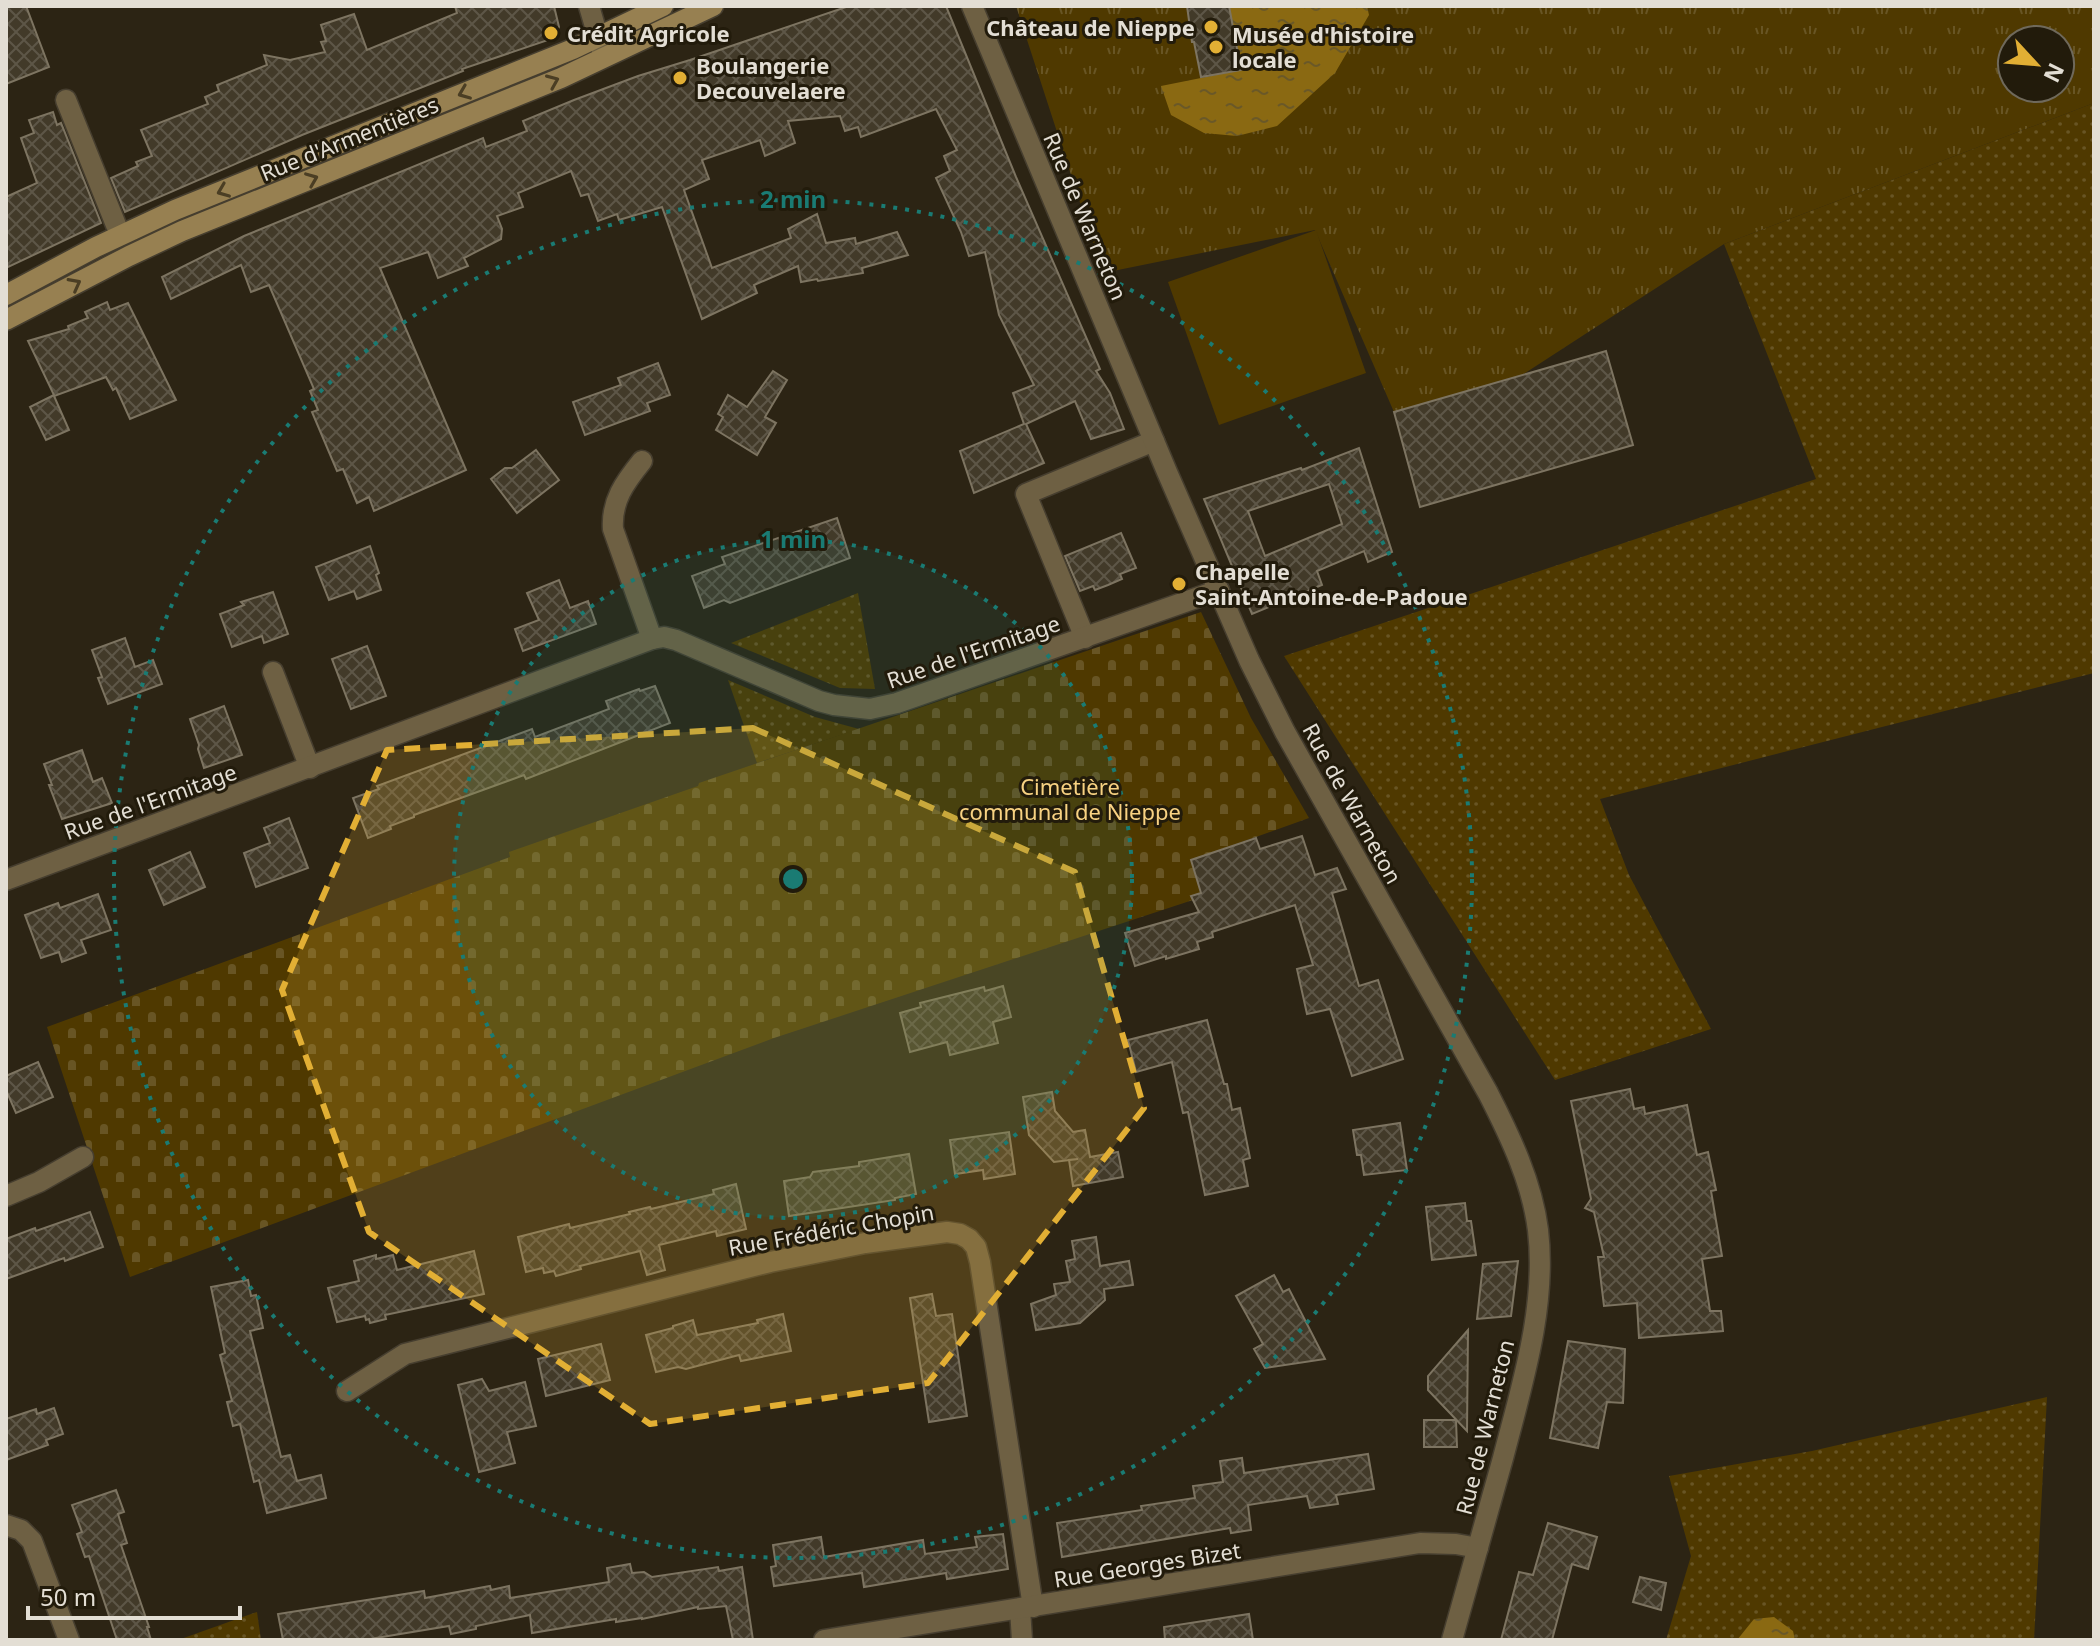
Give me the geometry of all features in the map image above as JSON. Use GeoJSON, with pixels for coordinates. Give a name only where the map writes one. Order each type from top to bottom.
{"type":"FeatureCollection","features":[{"type":"Feature","properties":{"kind":"main road","name":"Rue d'Armentières"},"geometry":{"type":"LineString","coordinates":[[6,295],[96,247],[175,210],[512,74],[663,6]]}},
{"type":"Feature","properties":{"kind":"main road","name":"Rue d'Armentières"},"geometry":{"type":"LineString","coordinates":[[6,320],[182,231],[561,78],[713,6]]}},
{"type":"Feature","properties":{"kind":"street"},"geometry":{"type":"LineString","coordinates":[[589,6],[604,58]]}},
{"type":"Feature","properties":{"kind":"street","name":"Rue de Warneton"},"geometry":{"type":"LineString","coordinates":[[972,6],[1249,660],[1285,732],[1501,1118],[1529,1188],[1538,1239],[1537,1299],[1520,1392],[1452,1640]]}},
{"type":"Feature","properties":{"kind":"street"},"geometry":{"type":"LineString","coordinates":[[66,100],[116,225]]}},
{"type":"Feature","properties":{"kind":"street"},"geometry":{"type":"LineString","coordinates":[[1085,638],[1026,494],[1154,441]]}},
{"type":"Feature","properties":{"kind":"street"},"geometry":{"type":"LineString","coordinates":[[642,461],[624,483],[612,518],[613,529],[652,639]]}},
{"type":"Feature","properties":{"kind":"street","name":"Rue de l'Ermitage"},"geometry":{"type":"LineString","coordinates":[[6,880],[652,639],[664,637],[676,640],[819,701],[870,709],[897,703],[1219,590]]}},
{"type":"Feature","properties":{"kind":"street"},"geometry":{"type":"LineString","coordinates":[[273,672],[310,768]]}},
{"type":"Feature","properties":{"kind":"street"},"geometry":{"type":"LineString","coordinates":[[6,1196],[39,1182],[83,1157]]}},
{"type":"Feature","properties":{"kind":"street","name":"Rue Frédéric Chopin"},"geometry":{"type":"LineString","coordinates":[[347,1391],[405,1354],[770,1262],[865,1243],[935,1233],[960,1234],[976,1247],[980,1262],[1027,1608]]}},
{"type":"Feature","properties":{"kind":"street"},"geometry":{"type":"LineString","coordinates":[[6,1525],[21,1530],[32,1541],[69,1640]]}},
{"type":"Feature","properties":{"kind":"street","name":"Rue Georges Bizet"},"geometry":{"type":"LineString","coordinates":[[824,1640],[1420,1543],[1478,1548]]}},
{"type":"Feature","properties":{"kind":"street"},"geometry":{"type":"LineString","coordinates":[[1022,1640],[1027,1608]]}},
{"type":"Feature","properties":{"kind":"highlighted area"},"geometry":{"type":"Polygon","coordinates":[[[753,728],[1075,872],[1144,1108],[928,1383],[650,1424],[369,1232],[282,990],[387,750],[753,728]]]}},
{"type":"Feature","properties":{"kind":"green space"},"geometry":{"type":"Polygon","coordinates":[[[1016,6],[2094,6],[2094,103],[1724,244],[1522,375],[1394,412],[1315,230],[1103,273],[1016,6]]]}},
{"type":"Feature","properties":{"kind":"green space"},"geometry":{"type":"Polygon","coordinates":[[[2094,103],[2094,673],[1600,799],[1629,875],[1711,1029],[1555,1080],[1284,656],[1816,479],[1724,244],[2094,103]]]}},
{"type":"Feature","properties":{"kind":"green space"},"geometry":{"type":"Polygon","coordinates":[[[1316,230],[1366,373],[1219,425],[1168,282],[1316,230]]]}},
{"type":"Feature","properties":{"kind":"green space"},"geometry":{"type":"Polygon","coordinates":[[[858,593],[875,689],[840,688],[731,643],[858,593]]]}},
{"type":"Feature","properties":{"kind":"green space","name":"Cimetière communal de Nieppe"},"geometry":{"type":"Polygon","coordinates":[[[1201,612],[1251,718],[1309,818],[1191,860],[1202,897],[774,1038],[130,1277],[47,1027],[510,857],[509,852],[698,786],[699,783],[1201,612]]]}},
{"type":"Feature","properties":{"kind":"green space"},"geometry":{"type":"Polygon","coordinates":[[[728,680],[815,717],[859,729],[757,763],[728,680]]]}},
{"type":"Feature","properties":{"kind":"green space"},"geometry":{"type":"Polygon","coordinates":[[[2047,1397],[2034,1640],[1666,1640],[1691,1556],[1669,1476],[1812,1451],[2047,1397]]]}},
{"type":"Feature","properties":{"kind":"green space"},"geometry":{"type":"Polygon","coordinates":[[[257,1612],[261,1640],[178,1640],[257,1612]]]}},
{"type":"Feature","properties":{"kind":"water"},"geometry":{"type":"Polygon","coordinates":[[[1229,6],[1367,6],[1369,15],[1335,73],[1277,126],[1237,136],[1204,133],[1171,115],[1161,86],[1241,70],[1229,6]]]}},
{"type":"Feature","properties":{"kind":"water"},"geometry":{"type":"Polygon","coordinates":[[[1774,1617],[1793,1631],[1795,1640],[1737,1640],[1754,1619],[1774,1617]]]}},
{"type":"Feature","properties":{"kind":"building"},"geometry":{"type":"Polygon","coordinates":[[[6,6],[26,6],[49,67],[6,84],[6,6]]]}},
{"type":"Feature","properties":{"kind":"building"},"geometry":{"type":"Polygon","coordinates":[[[455,6],[554,6],[559,27],[554,38],[462,69],[125,212],[111,178],[152,156],[141,130],[208,104],[205,97],[219,91],[217,85],[267,65],[264,55],[290,60],[325,52],[321,42],[326,41],[321,25],[354,14],[367,50],[457,13],[455,6]]]}},
{"type":"Feature","properties":{"kind":"building"},"geometry":{"type":"Polygon","coordinates":[[[849,6],[946,6],[1100,369],[1096,371],[1110,393],[1124,429],[1091,439],[1075,401],[1026,424],[1044,463],[974,493],[960,451],[1024,424],[1013,393],[1034,385],[999,315],[985,252],[969,256],[936,178],[950,171],[944,156],[957,150],[936,109],[861,137],[858,127],[845,131],[840,116],[788,121],[795,143],[765,156],[760,140],[702,160],[709,179],[684,190],[712,268],[791,238],[788,229],[817,214],[826,243],[855,238],[856,244],[897,232],[908,255],[862,268],[863,273],[801,282],[798,266],[754,285],[757,293],[702,319],[662,207],[619,220],[617,214],[598,221],[588,194],[581,196],[571,171],[518,193],[523,207],[497,216],[502,229],[501,239],[464,258],[468,266],[438,278],[428,252],[380,268],[466,470],[374,511],[369,497],[357,503],[343,469],[337,471],[312,412],[318,410],[310,391],[314,389],[269,285],[251,292],[241,265],[171,299],[162,277],[244,236],[483,138],[486,147],[527,131],[523,121],[574,100],[849,6]]]}},
{"type":"Feature","properties":{"kind":"building","name":"Château de Nieppe"},"geometry":{"type":"Polygon","coordinates":[[[1187,6],[1229,6],[1241,70],[1201,77],[1187,6]]]}},
{"type":"Feature","properties":{"kind":"building"},"geometry":{"type":"Polygon","coordinates":[[[53,112],[57,125],[61,123],[101,223],[6,268],[6,197],[37,183],[21,138],[34,133],[29,120],[53,112]]]}},
{"type":"Feature","properties":{"kind":"building"},"geometry":{"type":"Polygon","coordinates":[[[107,302],[110,310],[128,303],[176,400],[130,419],[116,388],[113,390],[106,377],[54,396],[69,430],[46,440],[30,407],[54,395],[28,341],[69,329],[68,326],[88,318],[85,312],[107,302]]]}},
{"type":"Feature","properties":{"kind":"building"},"geometry":{"type":"Polygon","coordinates":[[[1606,351],[1633,445],[1420,507],[1394,412],[1606,351]]]}},
{"type":"Feature","properties":{"kind":"building"},"geometry":{"type":"Polygon","coordinates":[[[658,363],[670,395],[647,403],[650,411],[585,435],[573,402],[621,385],[618,378],[658,363]]]}},
{"type":"Feature","properties":{"kind":"building"},"geometry":{"type":"Polygon","coordinates":[[[773,371],[787,380],[765,417],[776,423],[757,455],[716,430],[723,417],[718,414],[728,395],[747,407],[773,371]]]}},
{"type":"Feature","properties":{"kind":"building"},"geometry":{"type":"Polygon","coordinates":[[[1359,448],[1392,552],[1368,562],[1364,551],[1317,571],[1322,585],[1252,614],[1204,499],[1302,470],[1359,448]],[[1329,484],[1248,511],[1265,556],[1342,524],[1329,484]]]}},
{"type":"Feature","properties":{"kind":"building"},"geometry":{"type":"Polygon","coordinates":[[[536,450],[559,480],[517,513],[491,479],[536,450]]]}},
{"type":"Feature","properties":{"kind":"building"},"geometry":{"type":"Polygon","coordinates":[[[837,518],[850,558],[730,603],[724,600],[704,608],[692,576],[725,564],[722,557],[837,518]]]}},
{"type":"Feature","properties":{"kind":"building"},"geometry":{"type":"Polygon","coordinates":[[[1121,533],[1136,568],[1120,574],[1122,579],[1108,585],[1080,591],[1065,556],[1121,533]]]}},
{"type":"Feature","properties":{"kind":"building"},"geometry":{"type":"Polygon","coordinates":[[[370,546],[381,590],[357,599],[354,591],[329,600],[316,567],[370,546]]]}},
{"type":"Feature","properties":{"kind":"building"},"geometry":{"type":"Polygon","coordinates":[[[559,580],[570,608],[588,601],[596,624],[523,651],[515,629],[539,620],[527,593],[559,580]]]}},
{"type":"Feature","properties":{"kind":"building"},"geometry":{"type":"Polygon","coordinates":[[[273,592],[288,634],[264,643],[262,636],[232,647],[220,614],[244,605],[241,602],[273,592]]]}},
{"type":"Feature","properties":{"kind":"building"},"geometry":{"type":"Polygon","coordinates":[[[125,638],[135,667],[153,660],[162,684],[108,704],[92,650],[125,638]]]}},
{"type":"Feature","properties":{"kind":"building"},"geometry":{"type":"Polygon","coordinates":[[[367,646],[386,696],[351,709],[332,659],[367,646]]]}},
{"type":"Feature","properties":{"kind":"building"},"geometry":{"type":"Polygon","coordinates":[[[655,686],[670,723],[526,779],[524,775],[414,815],[368,838],[353,798],[379,789],[377,786],[532,729],[535,737],[609,709],[606,701],[655,686]]]}},
{"type":"Feature","properties":{"kind":"building"},"geometry":{"type":"Polygon","coordinates":[[[224,706],[242,755],[204,768],[190,719],[224,706]]]}},
{"type":"Feature","properties":{"kind":"building"},"geometry":{"type":"Polygon","coordinates":[[[82,750],[93,782],[102,778],[112,803],[62,819],[44,764],[82,750]]]}},
{"type":"Feature","properties":{"kind":"building"},"geometry":{"type":"Polygon","coordinates":[[[289,818],[308,868],[256,887],[244,853],[270,843],[264,828],[289,818]]]}},
{"type":"Feature","properties":{"kind":"building"},"geometry":{"type":"Polygon","coordinates":[[[1302,836],[1315,875],[1337,868],[1346,889],[1332,893],[1359,986],[1378,980],[1403,1059],[1352,1076],[1330,1009],[1307,1014],[1297,969],[1313,965],[1295,905],[1212,932],[1213,937],[1197,942],[1199,949],[1135,966],[1125,933],[1199,912],[1191,896],[1201,893],[1191,860],[1256,838],[1260,849],[1302,836]]]}},
{"type":"Feature","properties":{"kind":"building"},"geometry":{"type":"Polygon","coordinates":[[[190,852],[205,887],[164,905],[149,870],[190,852]]]}},
{"type":"Feature","properties":{"kind":"building"},"geometry":{"type":"Polygon","coordinates":[[[98,894],[111,930],[81,940],[86,953],[62,962],[59,952],[41,958],[25,915],[58,903],[60,908],[98,894]]]}},
{"type":"Feature","properties":{"kind":"building"},"geometry":{"type":"Polygon","coordinates":[[[1003,986],[1011,1017],[993,1022],[998,1043],[950,1055],[947,1042],[910,1052],[900,1013],[921,1007],[920,1003],[984,987],[985,991],[1003,986]]]}},
{"type":"Feature","properties":{"kind":"building"},"geometry":{"type":"Polygon","coordinates":[[[1207,1020],[1232,1110],[1240,1108],[1250,1158],[1243,1160],[1248,1186],[1205,1195],[1188,1112],[1183,1113],[1172,1062],[1136,1072],[1128,1040],[1207,1020]]]}},
{"type":"Feature","properties":{"kind":"building"},"geometry":{"type":"Polygon","coordinates":[[[38,1062],[53,1097],[16,1113],[6,1090],[6,1076],[38,1062]]]}},
{"type":"Feature","properties":{"kind":"building"},"geometry":{"type":"Polygon","coordinates":[[[1630,1089],[1634,1109],[1644,1107],[1645,1114],[1687,1105],[1697,1155],[1708,1152],[1716,1190],[1711,1191],[1722,1256],[1702,1259],[1710,1311],[1721,1311],[1723,1331],[1639,1338],[1637,1303],[1604,1306],[1598,1257],[1604,1257],[1594,1212],[1585,1208],[1591,1199],[1571,1101],[1630,1089]]]}},
{"type":"Feature","properties":{"kind":"building"},"geometry":{"type":"Polygon","coordinates":[[[1052,1092],[1055,1111],[1073,1132],[1085,1130],[1090,1157],[1118,1152],[1123,1177],[1073,1186],[1069,1160],[1054,1162],[1029,1135],[1023,1097],[1052,1092]]]}},
{"type":"Feature","properties":{"kind":"building"},"geometry":{"type":"Polygon","coordinates":[[[1400,1123],[1407,1170],[1364,1175],[1353,1130],[1400,1123]]]}},
{"type":"Feature","properties":{"kind":"building"},"geometry":{"type":"Polygon","coordinates":[[[1009,1132],[1015,1174],[984,1179],[983,1170],[955,1174],[950,1140],[1009,1132]]]}},
{"type":"Feature","properties":{"kind":"building"},"geometry":{"type":"Polygon","coordinates":[[[909,1154],[916,1194],[789,1216],[784,1181],[810,1177],[813,1172],[859,1166],[859,1162],[909,1154]]]}},
{"type":"Feature","properties":{"kind":"building"},"geometry":{"type":"Polygon","coordinates":[[[736,1184],[746,1229],[717,1236],[716,1231],[659,1245],[665,1270],[647,1275],[640,1251],[580,1266],[581,1269],[556,1276],[554,1271],[544,1273],[543,1268],[526,1272],[518,1237],[714,1194],[713,1190],[736,1184]]]}},
{"type":"Feature","properties":{"kind":"building"},"geometry":{"type":"Polygon","coordinates":[[[1465,1203],[1476,1255],[1432,1260],[1426,1207],[1465,1203]]]}},
{"type":"Feature","properties":{"kind":"building"},"geometry":{"type":"Polygon","coordinates":[[[90,1212],[103,1247],[6,1279],[6,1239],[90,1212]]]}},
{"type":"Feature","properties":{"kind":"building"},"geometry":{"type":"Polygon","coordinates":[[[1096,1237],[1100,1266],[1129,1261],[1133,1285],[1104,1289],[1105,1300],[1080,1323],[1036,1330],[1031,1304],[1056,1295],[1054,1284],[1070,1282],[1066,1261],[1075,1259],[1072,1241],[1096,1237]]]}},
{"type":"Feature","properties":{"kind":"building"},"geometry":{"type":"Polygon","coordinates":[[[474,1251],[484,1294],[385,1315],[386,1319],[370,1323],[365,1316],[337,1322],[328,1288],[359,1281],[354,1261],[376,1255],[376,1259],[393,1255],[397,1270],[474,1251]]]}},
{"type":"Feature","properties":{"kind":"building"},"geometry":{"type":"Polygon","coordinates":[[[1518,1261],[1511,1316],[1477,1319],[1483,1264],[1518,1261]]]}},
{"type":"Feature","properties":{"kind":"building"},"geometry":{"type":"Polygon","coordinates":[[[1274,1275],[1283,1292],[1289,1289],[1325,1359],[1265,1368],[1254,1349],[1263,1344],[1236,1296],[1274,1275]]]}},
{"type":"Feature","properties":{"kind":"building"},"geometry":{"type":"Polygon","coordinates":[[[248,1280],[251,1296],[256,1295],[263,1328],[250,1331],[281,1457],[290,1455],[297,1481],[321,1475],[326,1498],[267,1513],[259,1480],[254,1482],[240,1424],[233,1426],[227,1402],[232,1401],[220,1355],[225,1353],[211,1287],[248,1280]]]}},
{"type":"Feature","properties":{"kind":"building"},"geometry":{"type":"Polygon","coordinates":[[[932,1294],[936,1316],[952,1314],[967,1416],[929,1422],[910,1298],[932,1294]]]}},
{"type":"Feature","properties":{"kind":"building"},"geometry":{"type":"Polygon","coordinates":[[[783,1314],[791,1351],[741,1361],[739,1355],[686,1369],[678,1367],[656,1372],[646,1335],[693,1320],[697,1335],[758,1323],[757,1320],[783,1314]]]}},
{"type":"Feature","properties":{"kind":"building"},"geometry":{"type":"Polygon","coordinates":[[[1468,1330],[1467,1431],[1428,1390],[1428,1376],[1468,1330]]]}},
{"type":"Feature","properties":{"kind":"building"},"geometry":{"type":"Polygon","coordinates":[[[1568,1341],[1625,1349],[1623,1403],[1607,1402],[1598,1448],[1550,1438],[1568,1341]]]}},
{"type":"Feature","properties":{"kind":"building"},"geometry":{"type":"Polygon","coordinates":[[[601,1344],[610,1380],[546,1396],[538,1359],[601,1344]]]}},
{"type":"Feature","properties":{"kind":"building"},"geometry":{"type":"Polygon","coordinates":[[[482,1379],[489,1391],[525,1382],[536,1426],[507,1432],[515,1463],[479,1472],[458,1385],[482,1379]]]}},
{"type":"Feature","properties":{"kind":"building"},"geometry":{"type":"Polygon","coordinates":[[[54,1408],[63,1434],[46,1440],[48,1445],[6,1460],[6,1419],[36,1409],[37,1414],[54,1408]]]}},
{"type":"Feature","properties":{"kind":"building"},"geometry":{"type":"Polygon","coordinates":[[[1424,1420],[1456,1420],[1457,1447],[1424,1447],[1424,1420]]]}},
{"type":"Feature","properties":{"kind":"building"},"geometry":{"type":"Polygon","coordinates":[[[1368,1454],[1374,1489],[1336,1495],[1338,1504],[1310,1508],[1307,1496],[1248,1505],[1251,1530],[1231,1533],[1230,1528],[1062,1557],[1057,1523],[1195,1498],[1193,1486],[1223,1482],[1220,1461],[1242,1458],[1244,1473],[1368,1454]]]}},
{"type":"Feature","properties":{"kind":"building"},"geometry":{"type":"Polygon","coordinates":[[[116,1490],[124,1512],[118,1514],[127,1543],[121,1545],[151,1640],[117,1640],[89,1556],[85,1557],[77,1534],[82,1532],[72,1505],[116,1490]]]}},
{"type":"Feature","properties":{"kind":"building"},"geometry":{"type":"Polygon","coordinates":[[[1548,1523],[1597,1537],[1588,1569],[1572,1564],[1552,1640],[1501,1640],[1519,1572],[1533,1575],[1548,1523]]]}},
{"type":"Feature","properties":{"kind":"building"},"geometry":{"type":"Polygon","coordinates":[[[1003,1534],[1008,1569],[947,1579],[946,1573],[864,1587],[862,1573],[774,1586],[771,1567],[776,1566],[773,1545],[821,1537],[824,1557],[923,1540],[925,1554],[977,1547],[975,1537],[1003,1534]]]}},
{"type":"Feature","properties":{"kind":"building"},"geometry":{"type":"Polygon","coordinates":[[[630,1564],[632,1573],[644,1572],[652,1577],[718,1567],[719,1571],[742,1567],[753,1640],[733,1640],[726,1606],[698,1607],[642,1619],[616,1622],[616,1619],[532,1633],[530,1615],[451,1634],[449,1626],[364,1640],[283,1640],[278,1614],[424,1591],[425,1598],[490,1586],[491,1590],[509,1586],[510,1598],[609,1582],[607,1568],[630,1564]]]}},
{"type":"Feature","properties":{"kind":"building"},"geometry":{"type":"Polygon","coordinates":[[[1640,1577],[1666,1583],[1661,1610],[1633,1602],[1640,1577]]]}},
{"type":"Feature","properties":{"kind":"building"},"geometry":{"type":"Polygon","coordinates":[[[1249,1614],[1253,1640],[1165,1640],[1164,1627],[1249,1614]]]}},
{"type":"Feature","properties":{"kind":"place","name":"Château de Nieppe"},"geometry":{"type":"Point","coordinates":[1211,27]}},
{"type":"Feature","properties":{"kind":"place","name":"Crédit Agricole"},"geometry":{"type":"Point","coordinates":[551,33]}},
{"type":"Feature","properties":{"kind":"place","name":"Musée d'histoire locale"},"geometry":{"type":"Point","coordinates":[1216,47]}},
{"type":"Feature","properties":{"kind":"place","name":"Boulangerie Decouvelaere"},"geometry":{"type":"Point","coordinates":[680,78]}},
{"type":"Feature","properties":{"kind":"place","name":"Chapelle Saint-Antoine-de-Padoue"},"geometry":{"type":"Point","coordinates":[1179,584]}}]}
